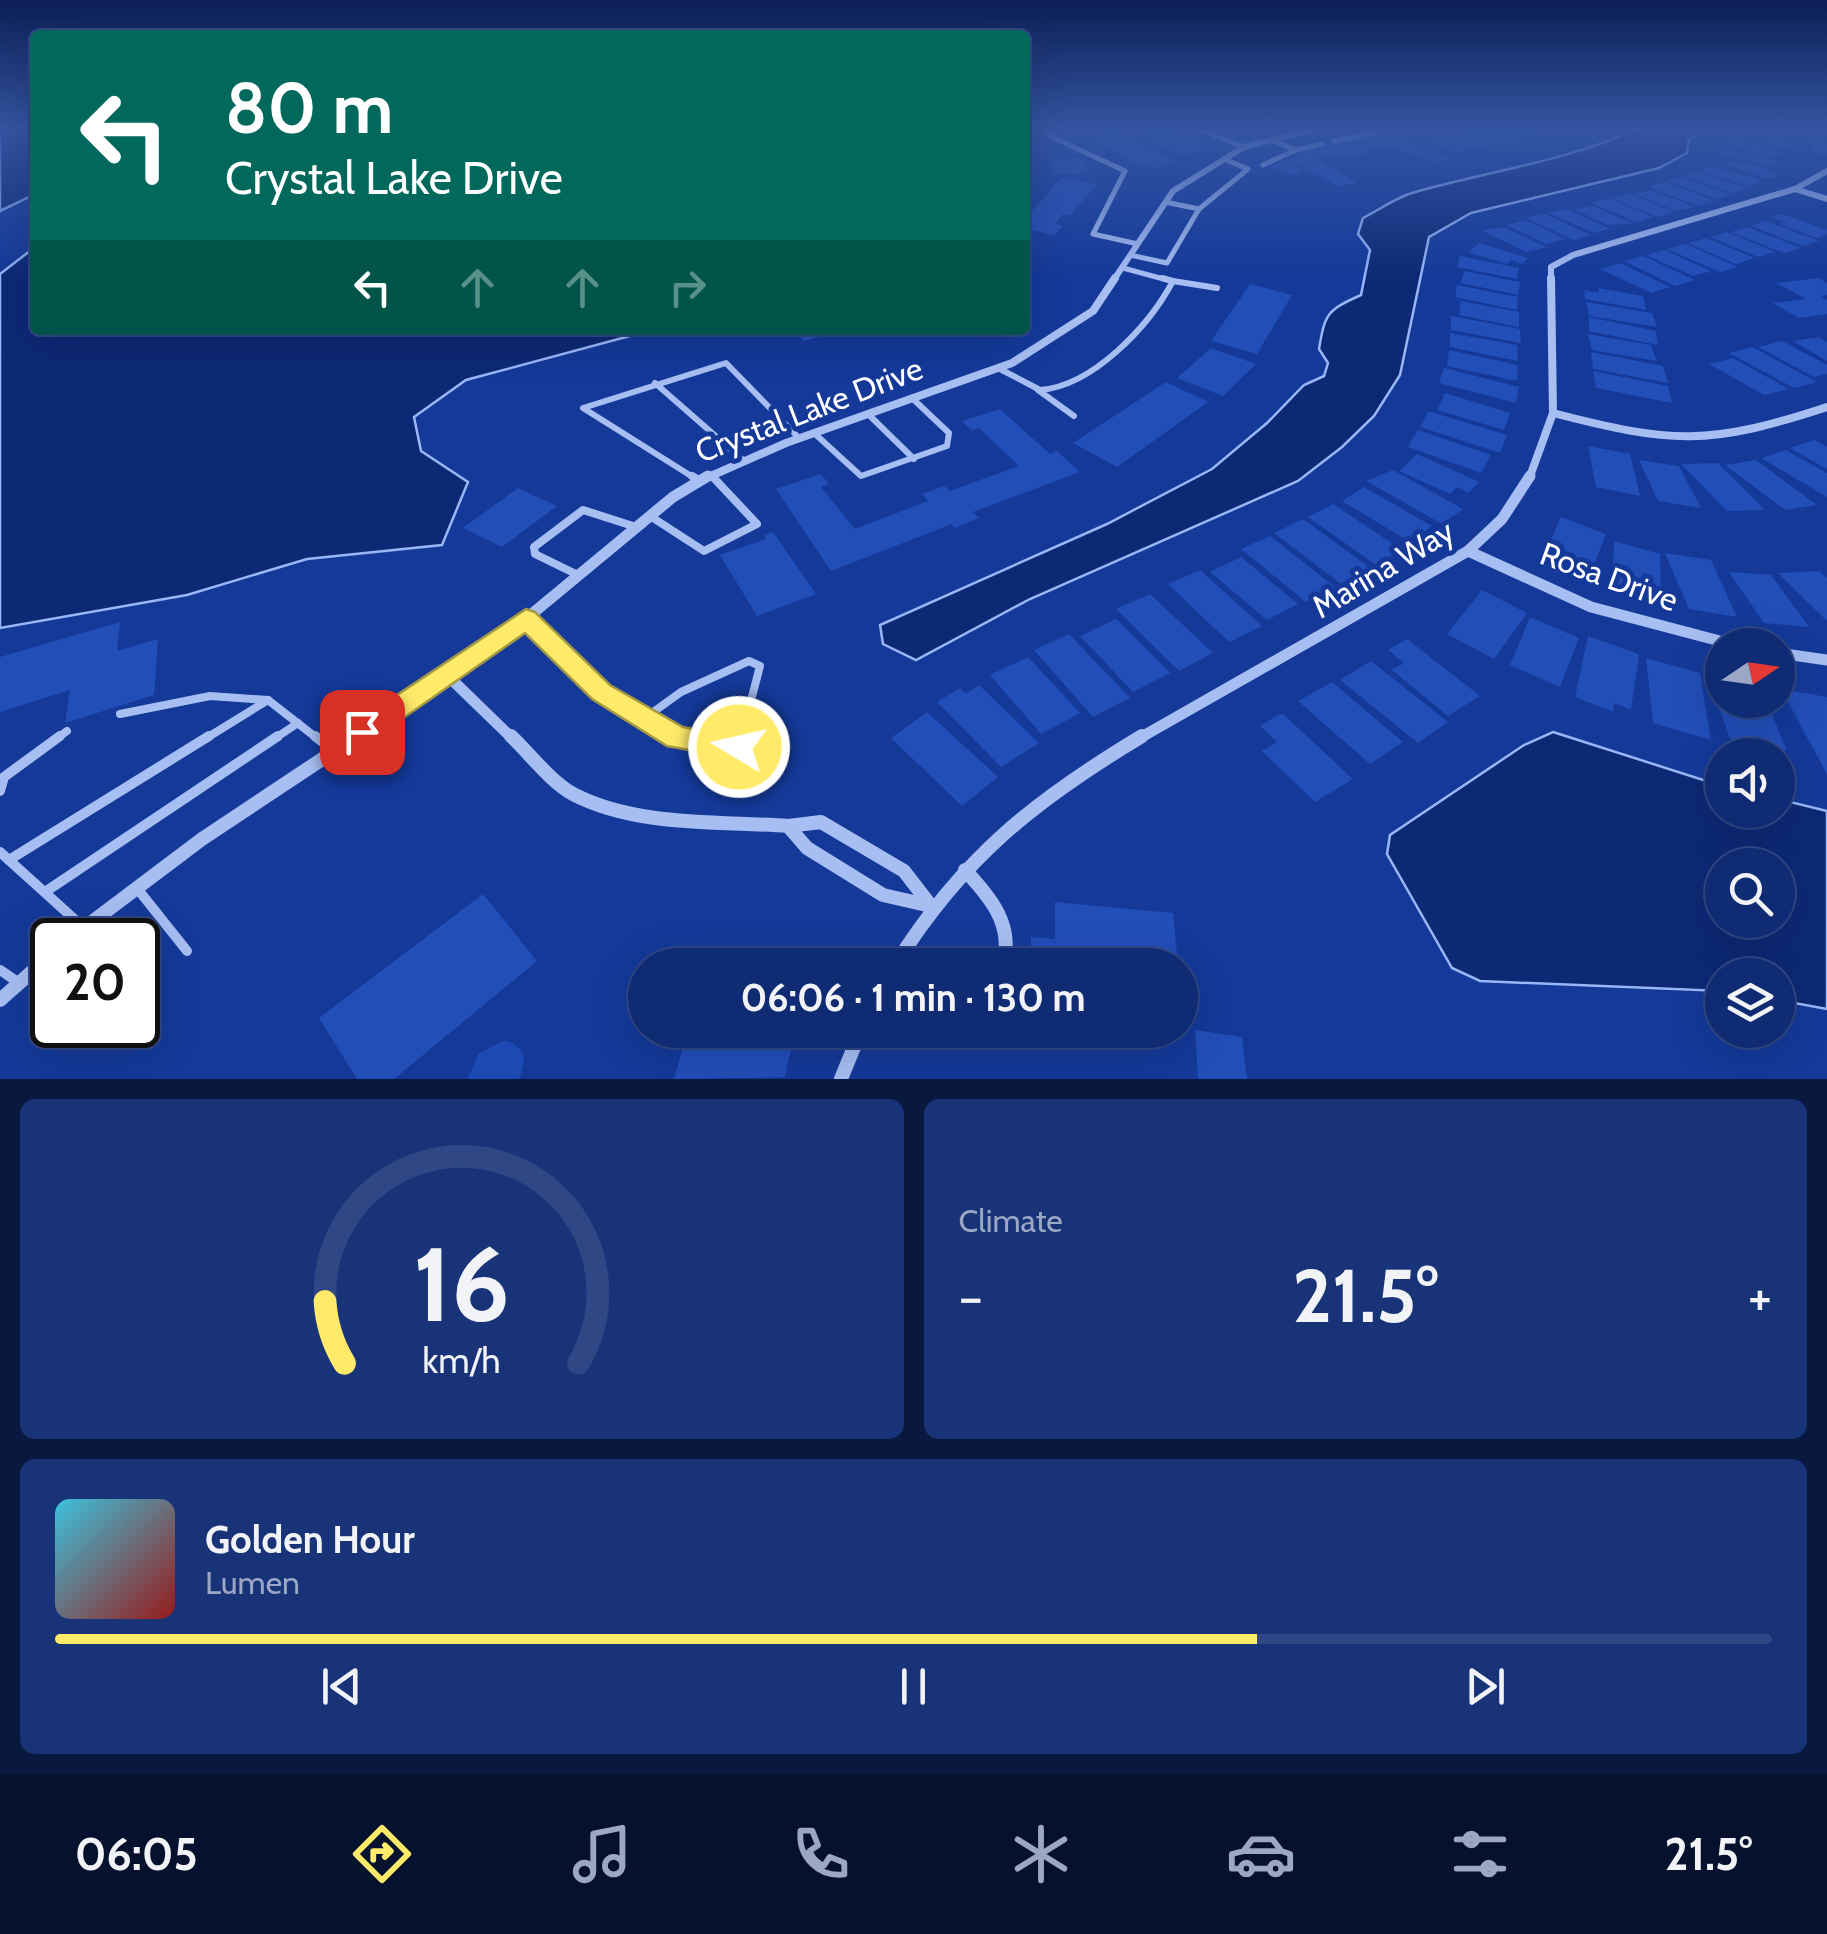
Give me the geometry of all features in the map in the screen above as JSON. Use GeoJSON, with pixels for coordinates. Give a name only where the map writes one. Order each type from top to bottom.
{"type":"FeatureCollection","features":[{"type":"Feature","properties":{"kind":"street","name":"Crystal Lake Drive"},"geometry":{"type":"LineString","coordinates":[[96,918],[448,676],[700,481],[799,438],[1012,363],[1093,310],[1173,192],[1193,178]]}},
{"type":"Feature","properties":{"kind":"street","name":"Marina Way"},"geometry":{"type":"LineString","coordinates":[[905,948],[931,906],[964,870],[1006,828],[1077,773],[1468,551],[1502,519],[1528,480],[1552,413],[1552,268],[1573,256],[1795,189],[1814,178]]}},
{"type":"Feature","properties":{"kind":"street"},"geometry":{"type":"LineString","coordinates":[[1795,189],[1827,199]]}},
{"type":"Feature","properties":{"kind":"street"},"geometry":{"type":"LineString","coordinates":[[1552,413],[1630,433],[1678,440],[1724,436],[1827,406]]}},
{"type":"Feature","properties":{"kind":"street","name":"Rosa Drive"},"geometry":{"type":"LineString","coordinates":[[1468,551],[1590,607],[1705,637]]}},
{"type":"Feature","properties":{"kind":"street"},"geometry":{"type":"LineString","coordinates":[[1795,655],[1827,660]]}},
{"type":"Feature","properties":{"kind":"street"},"geometry":{"type":"LineString","coordinates":[[448,676],[570,793],[622,811],[788,826],[821,822],[904,871],[931,906]]}},
{"type":"Feature","properties":{"kind":"street"},"geometry":{"type":"LineString","coordinates":[[788,826],[808,848],[883,895],[931,906]]}},
{"type":"Feature","properties":{"kind":"street"},"geometry":{"type":"LineString","coordinates":[[964,870],[1002,912],[1008,948]]}},
{"type":"Feature","properties":{"kind":"street"},"geometry":{"type":"LineString","coordinates":[[0,1000],[30,973]]}},
{"type":"Feature","properties":{"kind":"street"},"geometry":{"type":"LineString","coordinates":[[841,1079],[853,1048]]}},
{"type":"Feature","properties":{"kind":"lane"},"geometry":{"type":"LineString","coordinates":[[1122,178],[1092,234],[1138,244]]}},
{"type":"Feature","properties":{"kind":"lane"},"geometry":{"type":"LineString","coordinates":[[1130,255],[1167,262],[1199,209],[1237,178]]}},
{"type":"Feature","properties":{"kind":"lane"},"geometry":{"type":"LineString","coordinates":[[1166,202],[1199,209]]}},
{"type":"Feature","properties":{"kind":"lane"},"geometry":{"type":"LineString","coordinates":[[1122,268],[1217,288]]}},
{"type":"Feature","properties":{"kind":"lane"},"geometry":{"type":"LineString","coordinates":[[1038,390],[1052,390],[1115,349],[1147,322],[1172,281]]}},
{"type":"Feature","properties":{"kind":"lane"},"geometry":{"type":"LineString","coordinates":[[700,481],[583,408],[726,362],[799,438]]}},
{"type":"Feature","properties":{"kind":"lane"},"geometry":{"type":"LineString","coordinates":[[998,368],[1074,416]]}},
{"type":"Feature","properties":{"kind":"lane"},"geometry":{"type":"LineString","coordinates":[[655,382],[743,460]]}},
{"type":"Feature","properties":{"kind":"lane"},"geometry":{"type":"LineString","coordinates":[[814,433],[861,476],[947,446],[951,437],[912,398]]}},
{"type":"Feature","properties":{"kind":"lane"},"geometry":{"type":"LineString","coordinates":[[868,414],[914,459]]}},
{"type":"Feature","properties":{"kind":"lane"},"geometry":{"type":"LineString","coordinates":[[650,516],[704,551],[757,524],[711,475]]}},
{"type":"Feature","properties":{"kind":"lane"},"geometry":{"type":"LineString","coordinates":[[578,575],[535,554],[534,547],[584,510],[636,528]]}},
{"type":"Feature","properties":{"kind":"lane"},"geometry":{"type":"LineString","coordinates":[[526,618],[601,692],[677,738],[739,747],[760,666],[749,661],[705,680],[645,718]]}},
{"type":"Feature","properties":{"kind":"lane"},"geometry":{"type":"LineString","coordinates":[[120,714],[210,696],[268,700],[334,751]]}},
{"type":"Feature","properties":{"kind":"lane"},"geometry":{"type":"LineString","coordinates":[[72,918],[4,856],[268,700]]}},
{"type":"Feature","properties":{"kind":"lane"},"geometry":{"type":"LineString","coordinates":[[45,892],[298,723]]}},
{"type":"Feature","properties":{"kind":"lane"},"geometry":{"type":"LineString","coordinates":[[0,791],[4,777],[68,731]]}},
{"type":"Feature","properties":{"kind":"lane"},"geometry":{"type":"LineString","coordinates":[[136,887],[187,951]]}},
{"type":"Feature","properties":{"kind":"lane"},"geometry":{"type":"LineString","coordinates":[[0,970],[19,983]]}},
{"type":"Feature","properties":{"kind":"shaded area"},"geometry":{"type":"Polygon","coordinates":[[[0,178],[30,178],[30,196],[0,211],[0,178]]]}},
{"type":"Feature","properties":{"kind":"shaded area"},"geometry":{"type":"Polygon","coordinates":[[[1472,178],[1616,178],[1471,213],[1429,237],[1400,375],[1374,416],[1298,481],[1030,599],[916,660],[883,644],[880,625],[1107,524],[1212,469],[1267,423],[1304,385],[1324,376],[1328,363],[1319,349],[1326,320],[1335,309],[1361,295],[1370,250],[1358,234],[1363,218],[1412,193],[1472,178]]]}},
{"type":"Feature","properties":{"kind":"shaded area"},"geometry":{"type":"Polygon","coordinates":[[[30,251],[30,335],[633,335],[466,380],[414,417],[421,451],[468,482],[442,545],[307,559],[187,595],[0,628],[0,274],[30,251]]]}},
{"type":"Feature","properties":{"kind":"shaded area"},"geometry":{"type":"Polygon","coordinates":[[[1553,732],[1705,781],[1705,828],[1795,828],[1795,803],[1827,811],[1827,1009],[1795,1003],[1795,958],[1705,958],[1705,990],[1480,981],[1452,968],[1387,854],[1390,835],[1524,745],[1553,732]]]}},
{"type":"Feature","properties":{"kind":"shaded area"},"geometry":{"type":"Polygon","coordinates":[[[503,1041],[516,1045],[523,1054],[519,1079],[468,1079],[478,1054],[503,1041]]]}},
{"type":"Feature","properties":{"kind":"building"},"geometry":{"type":"Polygon","coordinates":[[[1061,178],[1097,184],[1070,216],[1063,214],[1055,224],[1063,226],[1055,235],[1030,230],[1030,213],[1061,178]]]}},
{"type":"Feature","properties":{"kind":"building"},"geometry":{"type":"Polygon","coordinates":[[[1323,178],[1349,178],[1357,183],[1338,186],[1323,178]]]}},
{"type":"Feature","properties":{"kind":"building"},"geometry":{"type":"Polygon","coordinates":[[[1685,178],[1731,195],[1717,199],[1666,181],[1685,178]]]}},
{"type":"Feature","properties":{"kind":"building"},"geometry":{"type":"Polygon","coordinates":[[[1691,178],[1719,178],[1746,188],[1732,193],[1691,178]]]}},
{"type":"Feature","properties":{"kind":"building"},"geometry":{"type":"Polygon","coordinates":[[[1726,178],[1762,181],[1749,186],[1726,178]]]}},
{"type":"Feature","properties":{"kind":"building"},"geometry":{"type":"Polygon","coordinates":[[[1664,182],[1715,201],[1699,206],[1648,187],[1664,182]]]}},
{"type":"Feature","properties":{"kind":"building"},"geometry":{"type":"Polygon","coordinates":[[[1651,190],[1694,207],[1676,211],[1634,194],[1651,190]]]}},
{"type":"Feature","properties":{"kind":"building"},"geometry":{"type":"Polygon","coordinates":[[[1629,193],[1674,212],[1657,217],[1612,198],[1629,193]]]}},
{"type":"Feature","properties":{"kind":"building"},"geometry":{"type":"Polygon","coordinates":[[[1608,198],[1653,217],[1636,222],[1591,203],[1608,198]]]}},
{"type":"Feature","properties":{"kind":"building"},"geometry":{"type":"Polygon","coordinates":[[[1593,206],[1634,224],[1607,225],[1575,210],[1593,206]]]}},
{"type":"Feature","properties":{"kind":"building"},"geometry":{"type":"Polygon","coordinates":[[[1567,209],[1611,229],[1593,233],[1549,213],[1567,209]]]}},
{"type":"Feature","properties":{"kind":"building"},"geometry":{"type":"Polygon","coordinates":[[[1545,214],[1591,235],[1573,240],[1526,218],[1545,214]]]}},
{"type":"Feature","properties":{"kind":"building"},"geometry":{"type":"Polygon","coordinates":[[[1782,214],[1827,230],[1827,234],[1817,238],[1779,224],[1785,222],[1772,217],[1782,214]]]}},
{"type":"Feature","properties":{"kind":"building"},"geometry":{"type":"Polygon","coordinates":[[[1525,220],[1566,239],[1546,244],[1506,225],[1525,220]]]}},
{"type":"Feature","properties":{"kind":"building"},"geometry":{"type":"Polygon","coordinates":[[[1766,221],[1819,241],[1803,246],[1751,226],[1766,221]]]}},
{"type":"Feature","properties":{"kind":"building"},"geometry":{"type":"Polygon","coordinates":[[[1504,227],[1546,247],[1526,252],[1481,230],[1504,227]]]}},
{"type":"Feature","properties":{"kind":"building"},"geometry":{"type":"Polygon","coordinates":[[[1748,227],[1801,248],[1784,253],[1731,232],[1748,227]]]}},
{"type":"Feature","properties":{"kind":"building"},"geometry":{"type":"Polygon","coordinates":[[[1727,232],[1775,252],[1758,257],[1710,237],[1727,232]]]}},
{"type":"Feature","properties":{"kind":"building"},"geometry":{"type":"Polygon","coordinates":[[[1706,238],[1754,258],[1736,264],[1688,243],[1706,238]]]}},
{"type":"Feature","properties":{"kind":"building"},"geometry":{"type":"Polygon","coordinates":[[[1479,243],[1528,258],[1522,264],[1511,260],[1507,264],[1468,252],[1479,243]]]}},
{"type":"Feature","properties":{"kind":"building"},"geometry":{"type":"Polygon","coordinates":[[[1686,244],[1738,267],[1720,272],[1667,249],[1686,244]]]}},
{"type":"Feature","properties":{"kind":"building"},"geometry":{"type":"Polygon","coordinates":[[[1664,250],[1711,271],[1693,276],[1646,255],[1664,250]]]}},
{"type":"Feature","properties":{"kind":"building"},"geometry":{"type":"Polygon","coordinates":[[[1460,256],[1519,268],[1517,279],[1457,267],[1460,256]]]}},
{"type":"Feature","properties":{"kind":"building"},"geometry":{"type":"Polygon","coordinates":[[[1643,256],[1695,280],[1675,286],[1624,261],[1643,256]]]}},
{"type":"Feature","properties":{"kind":"building"},"geometry":{"type":"Polygon","coordinates":[[[1620,263],[1670,287],[1651,293],[1600,269],[1620,263]]]}},
{"type":"Feature","properties":{"kind":"building"},"geometry":{"type":"Polygon","coordinates":[[[1464,271],[1520,282],[1518,295],[1461,283],[1464,271]]]}},
{"type":"Feature","properties":{"kind":"building"},"geometry":{"type":"Polygon","coordinates":[[[1819,278],[1827,283],[1827,295],[1821,296],[1827,300],[1827,314],[1799,318],[1773,303],[1806,299],[1776,283],[1819,278]]]}},
{"type":"Feature","properties":{"kind":"building"},"geometry":{"type":"Polygon","coordinates":[[[1250,284],[1292,295],[1257,354],[1211,341],[1250,284]]]}},
{"type":"Feature","properties":{"kind":"building"},"geometry":{"type":"Polygon","coordinates":[[[1457,285],[1518,297],[1517,310],[1455,297],[1457,285]]]}},
{"type":"Feature","properties":{"kind":"building"},"geometry":{"type":"Polygon","coordinates":[[[1598,288],[1643,296],[1646,310],[1585,299],[1584,290],[1599,293],[1598,288]]]}},
{"type":"Feature","properties":{"kind":"building"},"geometry":{"type":"Polygon","coordinates":[[[1461,301],[1519,312],[1519,327],[1459,315],[1461,301]]]}},
{"type":"Feature","properties":{"kind":"building"},"geometry":{"type":"Polygon","coordinates":[[[1586,302],[1652,313],[1657,327],[1589,316],[1586,302]]]}},
{"type":"Feature","properties":{"kind":"building"},"geometry":{"type":"Polygon","coordinates":[[[1451,316],[1520,329],[1521,343],[1451,330],[1451,316]]]}},
{"type":"Feature","properties":{"kind":"building"},"geometry":{"type":"Polygon","coordinates":[[[1589,317],[1656,331],[1658,345],[1589,331],[1589,317]]]}},
{"type":"Feature","properties":{"kind":"building"},"geometry":{"type":"Polygon","coordinates":[[[1450,333],[1517,345],[1518,361],[1450,347],[1450,333]]]}},
{"type":"Feature","properties":{"kind":"building"},"geometry":{"type":"Polygon","coordinates":[[[1588,334],[1651,345],[1657,361],[1592,350],[1588,334]]]}},
{"type":"Feature","properties":{"kind":"building"},"geometry":{"type":"Polygon","coordinates":[[[799,335],[826,335],[804,341],[799,335]]]}},
{"type":"Feature","properties":{"kind":"building"},"geometry":{"type":"Polygon","coordinates":[[[1819,337],[1827,342],[1827,361],[1793,341],[1819,337]]]}},
{"type":"Feature","properties":{"kind":"building"},"geometry":{"type":"Polygon","coordinates":[[[1782,341],[1827,365],[1827,374],[1814,377],[1758,347],[1782,341]]]}},
{"type":"Feature","properties":{"kind":"building"},"geometry":{"type":"Polygon","coordinates":[[[1752,347],[1817,382],[1794,388],[1729,353],[1752,347]]]}},
{"type":"Feature","properties":{"kind":"building"},"geometry":{"type":"Polygon","coordinates":[[[1211,348],[1256,364],[1223,396],[1177,378],[1211,348]]]}},
{"type":"Feature","properties":{"kind":"building"},"geometry":{"type":"Polygon","coordinates":[[[1449,350],[1518,365],[1517,381],[1447,366],[1449,350]]]}},
{"type":"Feature","properties":{"kind":"building"},"geometry":{"type":"Polygon","coordinates":[[[1591,352],[1663,366],[1668,383],[1593,369],[1591,352]]]}},
{"type":"Feature","properties":{"kind":"building"},"geometry":{"type":"Polygon","coordinates":[[[1733,358],[1789,389],[1764,395],[1709,364],[1733,358]]]}},
{"type":"Feature","properties":{"kind":"building"},"geometry":{"type":"Polygon","coordinates":[[[1444,368],[1519,387],[1516,403],[1439,383],[1444,368]]]}},
{"type":"Feature","properties":{"kind":"building"},"geometry":{"type":"Polygon","coordinates":[[[1593,371],[1668,386],[1672,403],[1596,388],[1593,371]]]}},
{"type":"Feature","properties":{"kind":"building"},"geometry":{"type":"Polygon","coordinates":[[[1166,382],[1208,402],[1117,467],[1073,443],[1166,382]]]}},
{"type":"Feature","properties":{"kind":"building"},"geometry":{"type":"Polygon","coordinates":[[[1445,393],[1510,413],[1504,430],[1437,410],[1445,393]]]}},
{"type":"Feature","properties":{"kind":"building"},"geometry":{"type":"Polygon","coordinates":[[[1000,409],[1050,454],[1057,451],[1080,472],[973,512],[979,518],[954,528],[952,524],[831,571],[776,489],[821,474],[829,484],[821,487],[855,529],[928,501],[922,494],[944,486],[950,491],[1019,466],[979,428],[972,431],[962,421],[1000,409]]]}},
{"type":"Feature","properties":{"kind":"building"},"geometry":{"type":"Polygon","coordinates":[[[1428,411],[1507,435],[1500,453],[1420,427],[1428,411]]]}},
{"type":"Feature","properties":{"kind":"building"},"geometry":{"type":"Polygon","coordinates":[[[1418,430],[1491,455],[1481,473],[1408,447],[1418,430]]]}},
{"type":"Feature","properties":{"kind":"building"},"geometry":{"type":"Polygon","coordinates":[[[1814,440],[1827,447],[1827,469],[1790,448],[1814,440]]]}},
{"type":"Feature","properties":{"kind":"building"},"geometry":{"type":"Polygon","coordinates":[[[1588,446],[1630,454],[1640,496],[1596,487],[1588,446]]]}},
{"type":"Feature","properties":{"kind":"building"},"geometry":{"type":"Polygon","coordinates":[[[1786,450],[1827,473],[1827,497],[1761,458],[1786,450]]]}},
{"type":"Feature","properties":{"kind":"building"},"geometry":{"type":"Polygon","coordinates":[[[1417,454],[1479,482],[1468,493],[1457,487],[1450,494],[1399,471],[1417,454]]]}},
{"type":"Feature","properties":{"kind":"building"},"geometry":{"type":"Polygon","coordinates":[[[1639,460],[1679,466],[1701,508],[1658,501],[1639,460]]]}},
{"type":"Feature","properties":{"kind":"building"},"geometry":{"type":"Polygon","coordinates":[[[1756,460],[1817,505],[1785,510],[1725,465],[1756,460]]]}},
{"type":"Feature","properties":{"kind":"building"},"geometry":{"type":"Polygon","coordinates":[[[1718,463],[1765,510],[1727,511],[1681,464],[1718,463]]]}},
{"type":"Feature","properties":{"kind":"building"},"geometry":{"type":"Polygon","coordinates":[[[1393,470],[1463,509],[1442,524],[1366,481],[1393,470]]]}},
{"type":"Feature","properties":{"kind":"building"},"geometry":{"type":"Polygon","coordinates":[[[1364,487],[1432,526],[1410,542],[1342,501],[1364,487]]]}},
{"type":"Feature","properties":{"kind":"building"},"geometry":{"type":"Polygon","coordinates":[[[518,488],[557,506],[502,547],[463,528],[518,488]]]}},
{"type":"Feature","properties":{"kind":"building"},"geometry":{"type":"Polygon","coordinates":[[[1333,504],[1402,550],[1376,565],[1308,517],[1333,504]]]}},
{"type":"Feature","properties":{"kind":"building"},"geometry":{"type":"Polygon","coordinates":[[[1561,517],[1606,534],[1588,580],[1541,561],[1561,517]]]}},
{"type":"Feature","properties":{"kind":"building"},"geometry":{"type":"Polygon","coordinates":[[[1303,519],[1370,568],[1341,584],[1274,533],[1303,519]]]}},
{"type":"Feature","properties":{"kind":"building"},"geometry":{"type":"Polygon","coordinates":[[[773,532],[816,594],[757,616],[720,555],[766,539],[764,535],[773,532]]]}},
{"type":"Feature","properties":{"kind":"building"},"geometry":{"type":"Polygon","coordinates":[[[1270,536],[1335,587],[1306,602],[1241,549],[1270,536]]]}},
{"type":"Feature","properties":{"kind":"building"},"geometry":{"type":"Polygon","coordinates":[[[1614,541],[1660,554],[1661,601],[1612,586],[1614,541]]]}},
{"type":"Feature","properties":{"kind":"building"},"geometry":{"type":"Polygon","coordinates":[[[1665,553],[1711,560],[1737,617],[1689,609],[1665,553]]]}},
{"type":"Feature","properties":{"kind":"building"},"geometry":{"type":"Polygon","coordinates":[[[1241,557],[1298,604],[1267,620],[1210,572],[1241,557]]]}},
{"type":"Feature","properties":{"kind":"building"},"geometry":{"type":"Polygon","coordinates":[[[1200,570],[1262,626],[1229,642],[1168,584],[1200,570]]]}},
{"type":"Feature","properties":{"kind":"building"},"geometry":{"type":"Polygon","coordinates":[[[1819,571],[1827,578],[1827,621],[1778,573],[1819,571]]]}},
{"type":"Feature","properties":{"kind":"building"},"geometry":{"type":"Polygon","coordinates":[[[1729,572],[1771,575],[1809,627],[1764,623],[1729,572]]]}},
{"type":"Feature","properties":{"kind":"building"},"geometry":{"type":"Polygon","coordinates":[[[1482,590],[1527,613],[1494,659],[1447,634],[1482,590]]]}},
{"type":"Feature","properties":{"kind":"building"},"geometry":{"type":"Polygon","coordinates":[[[1150,594],[1213,653],[1179,671],[1116,609],[1150,594]]]}},
{"type":"Feature","properties":{"kind":"building"},"geometry":{"type":"Polygon","coordinates":[[[1530,617],[1579,638],[1560,687],[1510,665],[1530,617]]]}},
{"type":"Feature","properties":{"kind":"building"},"geometry":{"type":"Polygon","coordinates":[[[1116,619],[1170,673],[1133,692],[1080,636],[1116,619]]]}},
{"type":"Feature","properties":{"kind":"building"},"geometry":{"type":"Polygon","coordinates":[[[120,622],[117,651],[158,639],[154,695],[65,723],[70,690],[0,712],[0,657],[120,622]]]}},
{"type":"Feature","properties":{"kind":"building"},"geometry":{"type":"Polygon","coordinates":[[[1069,634],[1130,698],[1093,717],[1034,650],[1069,634]]]}},
{"type":"Feature","properties":{"kind":"building"},"geometry":{"type":"Polygon","coordinates":[[[1588,636],[1639,654],[1631,710],[1614,703],[1613,712],[1575,697],[1588,636]]]}},
{"type":"Feature","properties":{"kind":"building"},"geometry":{"type":"Polygon","coordinates":[[[1407,639],[1480,696],[1448,716],[1392,670],[1404,663],[1388,650],[1407,639]]]}},
{"type":"Feature","properties":{"kind":"building"},"geometry":{"type":"Polygon","coordinates":[[[1028,657],[1080,713],[1041,734],[990,675],[1028,657]]]}},
{"type":"Feature","properties":{"kind":"building"},"geometry":{"type":"Polygon","coordinates":[[[1646,658],[1700,673],[1711,738],[1653,723],[1646,658]]]}},
{"type":"Feature","properties":{"kind":"building"},"geometry":{"type":"Polygon","coordinates":[[[1371,661],[1448,722],[1418,743],[1340,680],[1371,661]]]}},
{"type":"Feature","properties":{"kind":"building"},"geometry":{"type":"Polygon","coordinates":[[[1332,682],[1403,742],[1370,764],[1298,701],[1332,682]]]}},
{"type":"Feature","properties":{"kind":"building"},"geometry":{"type":"Polygon","coordinates":[[[979,685],[1039,743],[1001,767],[937,702],[960,688],[966,694],[979,685]]]}},
{"type":"Feature","properties":{"kind":"building"},"geometry":{"type":"Polygon","coordinates":[[[1795,691],[1827,697],[1827,774],[1795,715],[1795,691]]]}},
{"type":"Feature","properties":{"kind":"building"},"geometry":{"type":"Polygon","coordinates":[[[927,712],[998,777],[962,806],[891,738],[927,712]]]}},
{"type":"Feature","properties":{"kind":"building"},"geometry":{"type":"Polygon","coordinates":[[[1282,713],[1353,779],[1315,802],[1262,751],[1277,742],[1260,726],[1282,713]]]}},
{"type":"Feature","properties":{"kind":"building"},"geometry":{"type":"Polygon","coordinates":[[[1723,718],[1773,718],[1782,738],[1730,738],[1723,718]]]}},
{"type":"Feature","properties":{"kind":"building"},"geometry":{"type":"Polygon","coordinates":[[[483,894],[537,961],[394,1079],[357,1079],[319,1018],[483,894]]]}},
{"type":"Feature","properties":{"kind":"building"},"geometry":{"type":"Polygon","coordinates":[[[1055,902],[1173,913],[1176,948],[1031,948],[1031,937],[1055,939],[1055,902]]]}},
{"type":"Feature","properties":{"kind":"building"},"geometry":{"type":"Polygon","coordinates":[[[1198,1030],[1242,1037],[1247,1079],[1198,1079],[1198,1030]]]}},
{"type":"Feature","properties":{"kind":"building"},"geometry":{"type":"Polygon","coordinates":[[[683,1048],[791,1048],[785,1077],[674,1079],[683,1048]]]}},
{"type":"Feature","properties":{"kind":"route"},"geometry":{"type":"LineString","coordinates":[[362,732],[492,647],[526,618],[601,692],[677,738],[739,747]]}}]}
